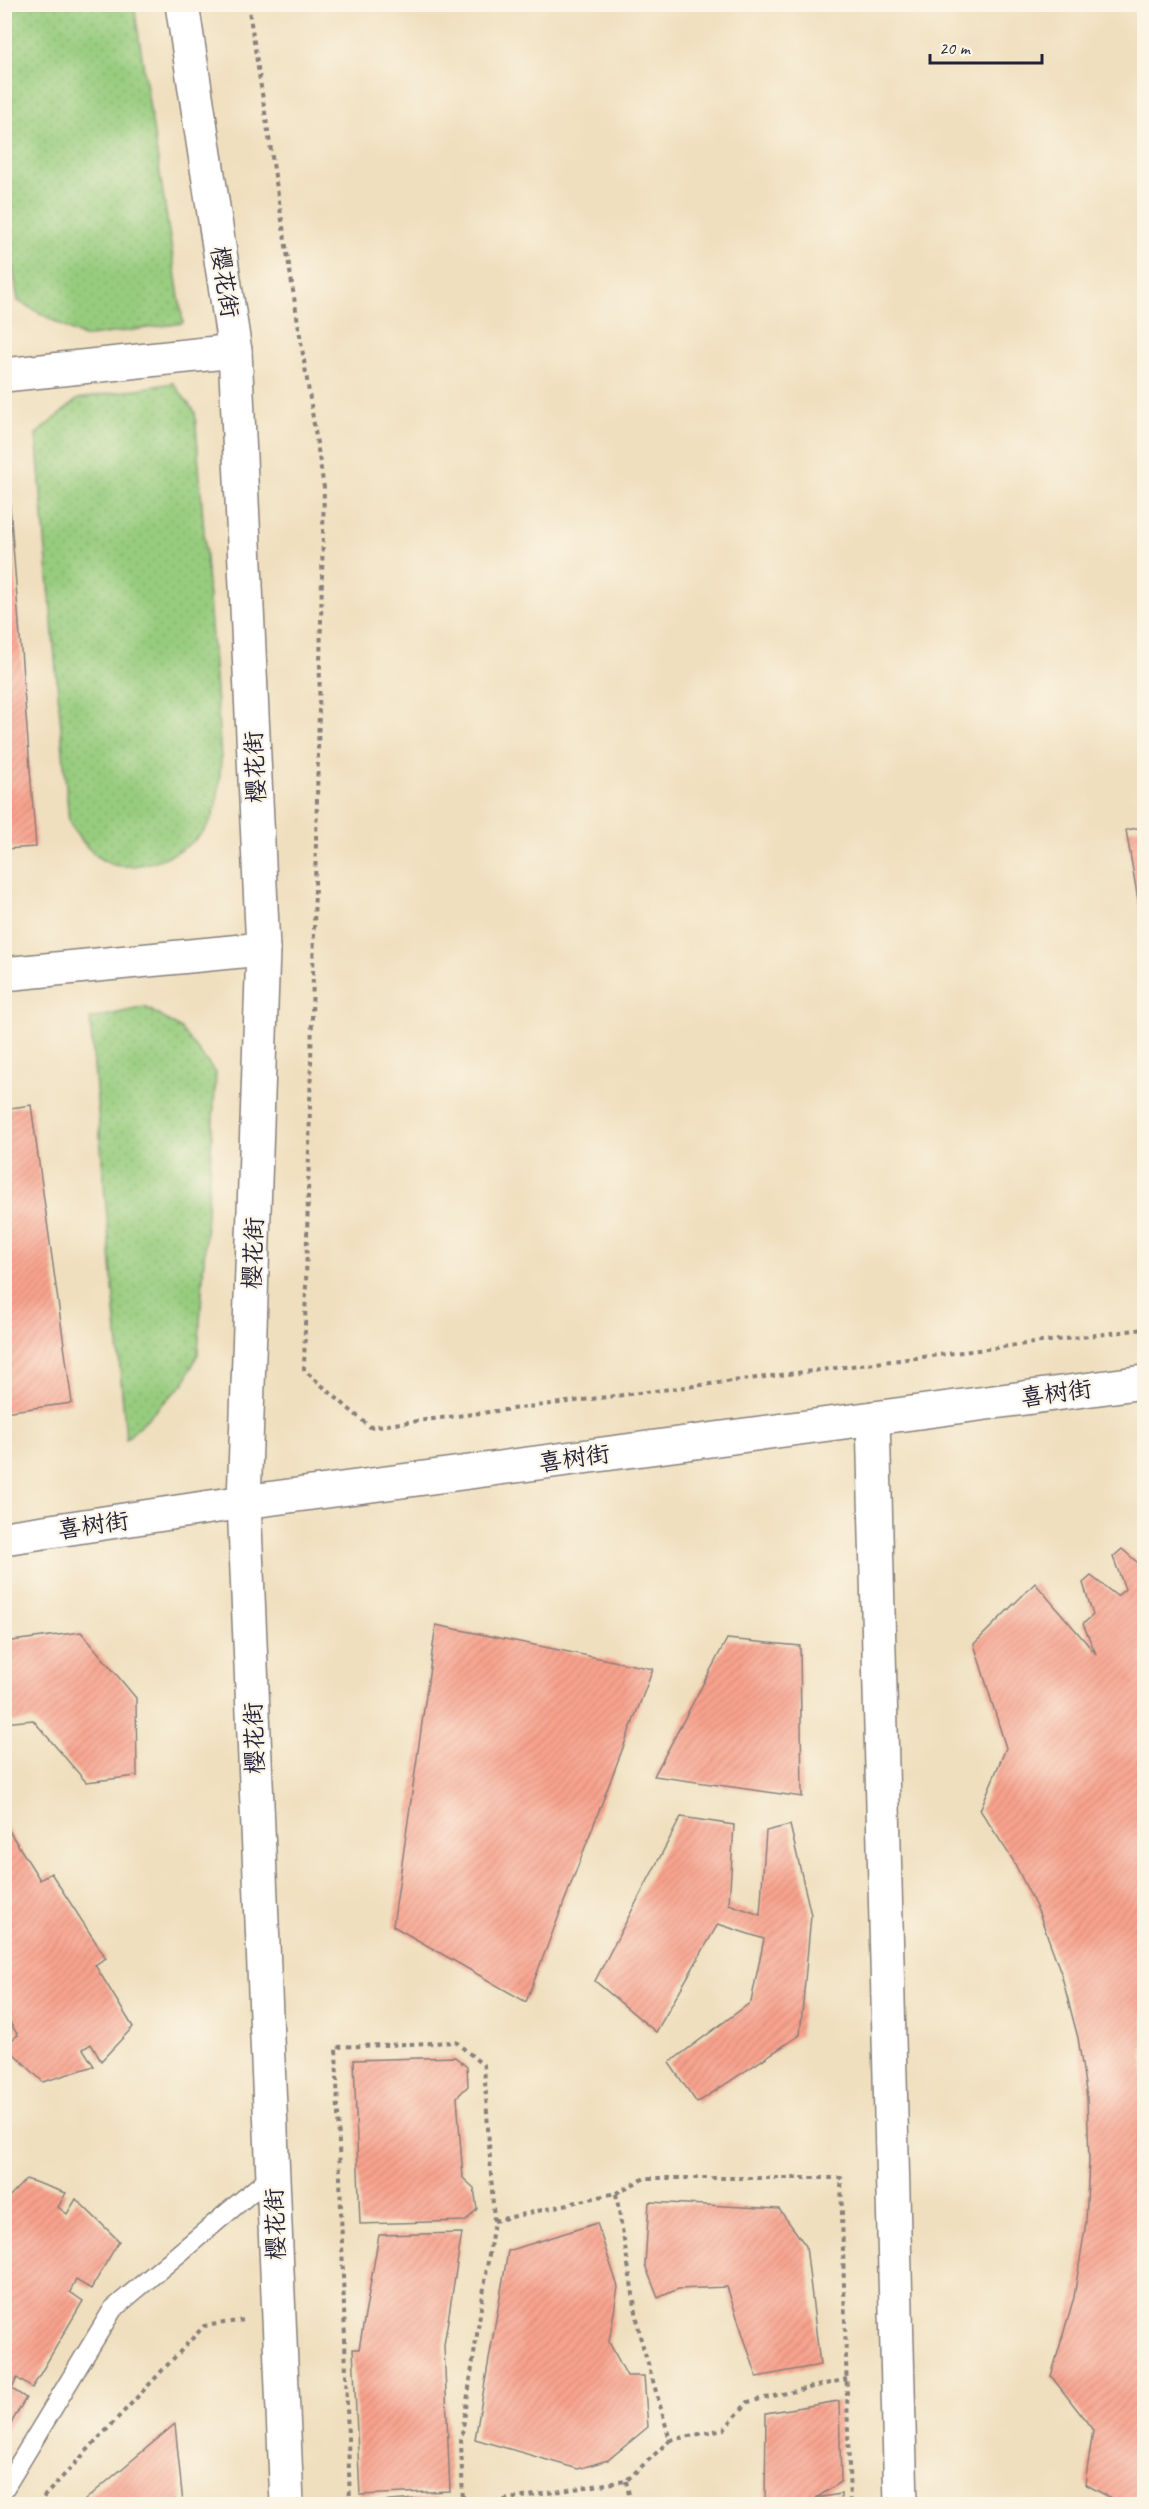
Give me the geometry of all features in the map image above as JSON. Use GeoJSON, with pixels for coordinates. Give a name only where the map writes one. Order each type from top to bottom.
{"type":"FeatureCollection","features":[{"type":"Feature","properties":{"kind":"street","name":"樱花街"},"geometry":{"type":"LineString","coordinates":[[182,4],[236,351],[263,949],[244,1502],[287,2505]]}},
{"type":"Feature","properties":{"kind":"street"},"geometry":{"type":"LineString","coordinates":[[4,375],[236,351]]}},
{"type":"Feature","properties":{"kind":"street"},"geometry":{"type":"LineString","coordinates":[[4,974],[263,949]]}},
{"type":"Feature","properties":{"kind":"street","name":"喜树街"},"geometry":{"type":"LineString","coordinates":[[4,1538],[244,1502],[1144,1382]]}},
{"type":"Feature","properties":{"kind":"street"},"geometry":{"type":"LineString","coordinates":[[873,1418],[901,2505]]}},
{"type":"Feature","properties":{"kind":"lane"},"geometry":{"type":"LineString","coordinates":[[4,2489],[112,2309],[273,2174]]}},
{"type":"Feature","properties":{"kind":"path"},"geometry":{"type":"LineString","coordinates":[[248,4],[324,488],[304,1370],[370,1427],[1144,1329]]}},
{"type":"Feature","properties":{"kind":"path"},"geometry":{"type":"LineString","coordinates":[[350,2505],[336,2047],[456,2042],[484,2066],[494,2221],[461,2441],[463,2505]]}},
{"type":"Feature","properties":{"kind":"path"},"geometry":{"type":"LineString","coordinates":[[494,2221],[616,2193],[645,2178],[841,2178],[850,2505]]}},
{"type":"Feature","properties":{"kind":"path"},"geometry":{"type":"LineString","coordinates":[[616,2193],[640,2336],[670,2440]]}},
{"type":"Feature","properties":{"kind":"path"},"geometry":{"type":"LineString","coordinates":[[37,2505],[204,2326],[279,2314]]}},
{"type":"Feature","properties":{"kind":"path"},"geometry":{"type":"LineString","coordinates":[[477,2505],[626,2481],[670,2440],[724,2429],[748,2402],[847,2379]]}},
{"type":"Feature","properties":{"kind":"path"},"geometry":{"type":"LineString","coordinates":[[626,2481],[631,2505]]}},
{"type":"Feature","properties":{"kind":"green space"},"geometry":{"type":"Polygon","coordinates":[[[4,5],[134,5],[183,323],[83,337],[18,301],[5,214],[4,5]]]}},
{"type":"Feature","properties":{"kind":"green space"},"geometry":{"type":"Polygon","coordinates":[[[173,383],[195,412],[221,758],[219,785],[216,805],[210,822],[188,845],[151,862],[126,866],[114,865],[94,853],[82,841],[69,822],[36,434],[78,399],[173,383]]]}},
{"type":"Feature","properties":{"kind":"green space"},"geometry":{"type":"Polygon","coordinates":[[[145,1007],[180,1028],[216,1073],[198,1354],[184,1383],[126,1439],[90,1019],[145,1007]]]}},
{"type":"Feature","properties":{"kind":"building"},"geometry":{"type":"Polygon","coordinates":[[[4,493],[9,493],[36,847],[4,849],[4,493]]]}},
{"type":"Feature","properties":{"kind":"building"},"geometry":{"type":"Polygon","coordinates":[[[1144,827],[1144,929],[1143,929],[1126,830],[1144,827]]]}},
{"type":"Feature","properties":{"kind":"building"},"geometry":{"type":"Polygon","coordinates":[[[31,1105],[72,1403],[4,1412],[4,1109],[31,1105]]]}},
{"type":"Feature","properties":{"kind":"building"},"geometry":{"type":"Polygon","coordinates":[[[1122,1549],[1144,1568],[1144,2504],[1122,2504],[1085,2484],[1093,2430],[1051,2376],[1074,2297],[1086,2222],[1089,2160],[1087,2098],[1078,2038],[1061,1973],[1039,1913],[1013,1860],[980,1810],[1006,1748],[974,1644],[1035,1583],[1096,1654],[1083,1624],[1093,1615],[1083,1583],[1091,1576],[1117,1596],[1125,1589],[1113,1557],[1122,1549]]]}},
{"type":"Feature","properties":{"kind":"building"},"geometry":{"type":"Polygon","coordinates":[[[436,1625],[653,1669],[526,2002],[393,1926],[436,1625]]]}},
{"type":"Feature","properties":{"kind":"building"},"geometry":{"type":"Polygon","coordinates":[[[81,1632],[136,1698],[137,1776],[86,1782],[33,1720],[4,1723],[4,1642],[81,1632]]]}},
{"type":"Feature","properties":{"kind":"building"},"geometry":{"type":"Polygon","coordinates":[[[727,1639],[800,1646],[802,1797],[654,1776],[727,1639]]]}},
{"type":"Feature","properties":{"kind":"building"},"geometry":{"type":"Polygon","coordinates":[[[681,1817],[734,1825],[729,1904],[760,1915],[766,1831],[790,1825],[811,1915],[800,2035],[697,2103],[669,2063],[751,2002],[764,1939],[718,1924],[656,2032],[595,1981],[681,1817]]]}},
{"type":"Feature","properties":{"kind":"building"},"geometry":{"type":"Polygon","coordinates":[[[4,1823],[40,1880],[51,1873],[106,1958],[95,1965],[133,2027],[101,2061],[91,2044],[83,2049],[94,2066],[43,2082],[5,2045],[18,2035],[4,2014],[4,1823]]]}},
{"type":"Feature","properties":{"kind":"building"},"geometry":{"type":"Polygon","coordinates":[[[455,2057],[467,2067],[468,2086],[457,2097],[463,2178],[474,2188],[477,2209],[466,2221],[360,2224],[354,2060],[455,2057]]]}},
{"type":"Feature","properties":{"kind":"building"},"geometry":{"type":"Polygon","coordinates":[[[26,2179],[66,2193],[58,2207],[67,2214],[76,2199],[119,2241],[91,2289],[76,2280],[70,2292],[83,2301],[32,2388],[17,2378],[12,2389],[26,2398],[4,2435],[4,2240],[10,2232],[4,2229],[4,2202],[26,2179]]]}},
{"type":"Feature","properties":{"kind":"building"},"geometry":{"type":"Polygon","coordinates":[[[649,2202],[779,2209],[806,2246],[820,2365],[757,2377],[727,2287],[678,2289],[658,2298],[645,2265],[649,2202]]]}},
{"type":"Feature","properties":{"kind":"building"},"geometry":{"type":"Polygon","coordinates":[[[597,2223],[618,2287],[609,2342],[627,2376],[644,2376],[648,2427],[608,2460],[578,2469],[475,2439],[508,2251],[597,2223]]]}},
{"type":"Feature","properties":{"kind":"building"},"geometry":{"type":"Polygon","coordinates":[[[462,2233],[444,2345],[450,2491],[360,2495],[353,2349],[359,2349],[379,2235],[462,2233]]]}},
{"type":"Feature","properties":{"kind":"building"},"geometry":{"type":"Polygon","coordinates":[[[839,2401],[841,2482],[816,2498],[841,2494],[841,2504],[765,2504],[766,2413],[839,2401]]]}},
{"type":"Feature","properties":{"kind":"building"},"geometry":{"type":"Polygon","coordinates":[[[175,2424],[183,2504],[85,2504],[85,2500],[175,2424]]]}},
{"type":"Feature","properties":{"kind":"building"},"geometry":{"type":"Polygon","coordinates":[[[438,2497],[438,2504],[368,2504],[368,2503],[438,2497]]]}}]}
